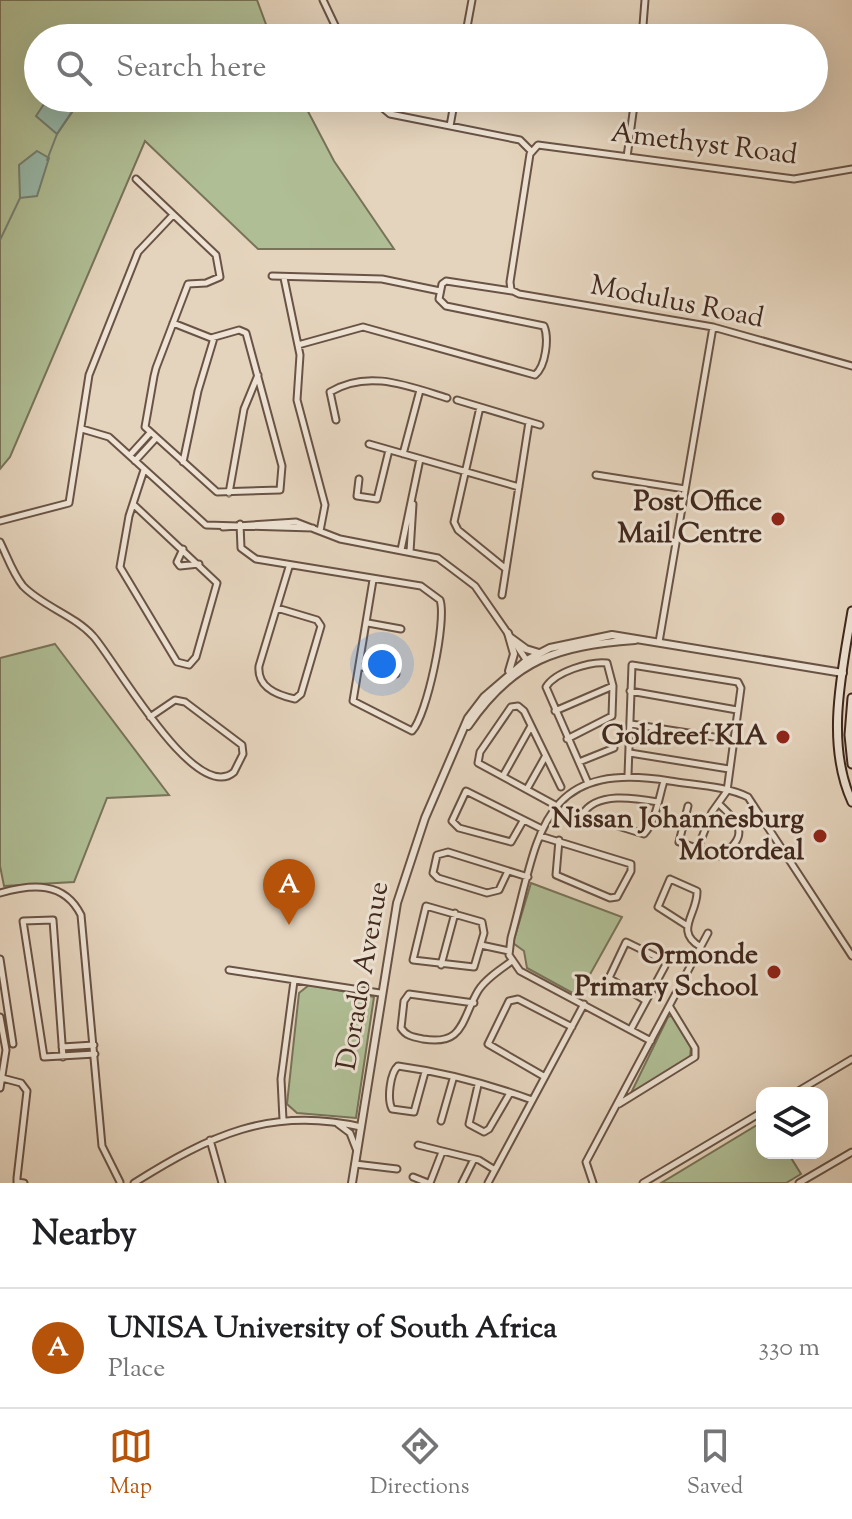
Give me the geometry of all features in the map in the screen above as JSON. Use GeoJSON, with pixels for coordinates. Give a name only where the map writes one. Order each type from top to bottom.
{"type":"FeatureCollection","features":[{"type":"Feature","properties":{"kind":"main road"},"geometry":{"type":"LineString","coordinates":[[852,611],[838,738],[844,778],[852,802]]}},
{"type":"Feature","properties":{"kind":"main road"},"geometry":{"type":"LineString","coordinates":[[852,698],[849,726],[852,764]]}},
{"type":"Feature","properties":{"kind":"street"},"geometry":{"type":"LineString","coordinates":[[323,0],[334,24]]}},
{"type":"Feature","properties":{"kind":"street"},"geometry":{"type":"LineString","coordinates":[[468,24],[472,0]]}},
{"type":"Feature","properties":{"kind":"street"},"geometry":{"type":"LineString","coordinates":[[643,24],[645,0]]}},
{"type":"Feature","properties":{"kind":"street"},"geometry":{"type":"LineString","coordinates":[[388,112],[520,140],[531,151],[511,272],[512,291]]}},
{"type":"Feature","properties":{"kind":"street"},"geometry":{"type":"LineString","coordinates":[[450,126],[452,112]]}},
{"type":"Feature","properties":{"kind":"street"},"geometry":{"type":"LineString","coordinates":[[627,157],[633,112]]}},
{"type":"Feature","properties":{"kind":"street","name":"Amethyst Road"},"geometry":{"type":"LineString","coordinates":[[531,151],[535,146],[546,144],[794,179],[852,169]]}},
{"type":"Feature","properties":{"kind":"street"},"geometry":{"type":"LineString","coordinates":[[136,179],[216,255],[220,277],[206,283],[188,283],[173,323],[154,376],[144,425],[215,491],[277,491],[283,486],[282,466],[246,332],[241,330],[214,338],[173,323]]}},
{"type":"Feature","properties":{"kind":"street"},"geometry":{"type":"LineString","coordinates":[[0,521],[68,504],[82,429],[86,386],[137,254],[173,215]]}},
{"type":"Feature","properties":{"kind":"street"},"geometry":{"type":"LineString","coordinates":[[272,276],[382,279],[440,291],[439,299],[446,306],[544,326],[547,332],[540,372],[530,375],[363,327],[298,345]]}},
{"type":"Feature","properties":{"kind":"street"},"geometry":{"type":"LineString","coordinates":[[284,278],[298,345],[297,400],[325,505],[316,530]]}},
{"type":"Feature","properties":{"kind":"street","name":"Modulus Road"},"geometry":{"type":"LineString","coordinates":[[440,291],[442,284],[451,281],[713,327],[852,366]]}},
{"type":"Feature","properties":{"kind":"street"},"geometry":{"type":"LineString","coordinates":[[659,642],[713,327]]}},
{"type":"Feature","properties":{"kind":"street"},"geometry":{"type":"LineString","coordinates":[[183,462],[196,396],[214,347],[214,338]]}},
{"type":"Feature","properties":{"kind":"street"},"geometry":{"type":"LineString","coordinates":[[229,493],[244,409],[258,375]]}},
{"type":"Feature","properties":{"kind":"street"},"geometry":{"type":"LineString","coordinates":[[336,420],[329,395],[336,389],[377,379],[447,398]]}},
{"type":"Feature","properties":{"kind":"street"},"geometry":{"type":"LineString","coordinates":[[403,454],[420,390]]}},
{"type":"Feature","properties":{"kind":"street"},"geometry":{"type":"LineString","coordinates":[[457,400],[540,425]]}},
{"type":"Feature","properties":{"kind":"street"},"geometry":{"type":"LineString","coordinates":[[480,407],[463,471],[455,526],[506,569]]}},
{"type":"Feature","properties":{"kind":"street"},"geometry":{"type":"LineString","coordinates":[[502,595],[529,422]]}},
{"type":"Feature","properties":{"kind":"street"},"geometry":{"type":"LineString","coordinates":[[82,429],[104,435],[130,455],[204,523],[223,527],[316,530],[340,539],[438,558],[481,592],[528,662]]}},
{"type":"Feature","properties":{"kind":"street"},"geometry":{"type":"LineString","coordinates":[[130,455],[150,433]]}},
{"type":"Feature","properties":{"kind":"street"},"geometry":{"type":"LineString","coordinates":[[135,461],[158,440]]}},
{"type":"Feature","properties":{"kind":"street"},"geometry":{"type":"LineString","coordinates":[[369,444],[519,487]]}},
{"type":"Feature","properties":{"kind":"street"},"geometry":{"type":"LineString","coordinates":[[359,479],[357,496],[377,499],[389,450]]}},
{"type":"Feature","properties":{"kind":"street"},"geometry":{"type":"LineString","coordinates":[[401,550],[420,459]]}},
{"type":"Feature","properties":{"kind":"street"},"geometry":{"type":"LineString","coordinates":[[133,504],[216,579],[218,588],[196,657],[185,666],[175,659],[120,570],[133,504],[144,470]]}},
{"type":"Feature","properties":{"kind":"street"},"geometry":{"type":"LineString","coordinates":[[596,475],[685,489]]}},
{"type":"Feature","properties":{"kind":"street"},"geometry":{"type":"LineString","coordinates":[[410,552],[415,518],[412,503]]}},
{"type":"Feature","properties":{"kind":"street"},"geometry":{"type":"LineString","coordinates":[[240,526],[241,548],[245,554],[289,567],[424,587],[440,600],[442,612],[432,674],[414,730],[405,730],[354,702],[373,580]]}},
{"type":"Feature","properties":{"kind":"street"},"geometry":{"type":"LineString","coordinates":[[0,542],[22,585],[92,635],[150,717],[196,768],[227,776],[234,773],[242,757],[242,745],[185,702],[175,700],[150,717]]}},
{"type":"Feature","properties":{"kind":"street"},"geometry":{"type":"LineString","coordinates":[[183,549],[177,562],[180,566],[199,563]]}},
{"type":"Feature","properties":{"kind":"street"},"geometry":{"type":"LineString","coordinates":[[277,608],[317,620],[321,626],[301,694],[295,699],[259,680],[260,662],[289,567]]}},
{"type":"Feature","properties":{"kind":"street"},"geometry":{"type":"LineString","coordinates":[[368,623],[401,629]]}},
{"type":"Feature","properties":{"kind":"street"},"geometry":{"type":"LineString","coordinates":[[510,635],[530,651],[542,653]]}},
{"type":"Feature","properties":{"kind":"street"},"geometry":{"type":"LineString","coordinates":[[508,674],[514,658],[510,635]]}},
{"type":"Feature","properties":{"kind":"street"},"geometry":{"type":"LineString","coordinates":[[528,662],[542,653],[589,637],[625,635],[847,674]]}},
{"type":"Feature","properties":{"kind":"street"},"geometry":{"type":"LineString","coordinates":[[528,662],[578,645],[640,639]]}},
{"type":"Feature","properties":{"kind":"street","name":"Dorado Avenue"},"geometry":{"type":"LineString","coordinates":[[352,1183],[380,993],[405,873],[459,738],[474,709],[508,674],[528,662]]}},
{"type":"Feature","properties":{"kind":"street","name":"Dorado Avenue"},"geometry":{"type":"LineString","coordinates":[[459,738],[496,691],[528,662]]}},
{"type":"Feature","properties":{"kind":"street"},"geometry":{"type":"LineString","coordinates":[[567,739],[611,717],[613,686],[610,667],[605,662],[563,674],[546,687],[567,739],[588,783]]}},
{"type":"Feature","properties":{"kind":"street"},"geometry":{"type":"LineString","coordinates":[[628,775],[630,691],[634,664],[739,684],[727,791],[712,812],[697,850]]}},
{"type":"Feature","properties":{"kind":"street"},"geometry":{"type":"LineString","coordinates":[[361,667],[396,674]]}},
{"type":"Feature","properties":{"kind":"street"},"geometry":{"type":"LineString","coordinates":[[555,711],[613,686]]}},
{"type":"Feature","properties":{"kind":"street"},"geometry":{"type":"LineString","coordinates":[[630,691],[737,710]]}},
{"type":"Feature","properties":{"kind":"street"},"geometry":{"type":"LineString","coordinates":[[555,806],[479,765],[478,754],[513,705],[524,711],[561,787]]}},
{"type":"Feature","properties":{"kind":"street"},"geometry":{"type":"LineString","coordinates":[[631,724],[733,740]]}},
{"type":"Feature","properties":{"kind":"street"},"geometry":{"type":"LineString","coordinates":[[503,776],[531,726]]}},
{"type":"Feature","properties":{"kind":"street"},"geometry":{"type":"LineString","coordinates":[[579,762],[614,748]]}},
{"type":"Feature","properties":{"kind":"street"},"geometry":{"type":"LineString","coordinates":[[630,753],[729,769]]}},
{"type":"Feature","properties":{"kind":"street"},"geometry":{"type":"LineString","coordinates":[[527,789],[546,756]]}},
{"type":"Feature","properties":{"kind":"street"},"geometry":{"type":"LineString","coordinates":[[651,1041],[520,971],[509,951],[541,832],[555,806],[588,783],[628,775],[743,794],[755,803],[852,956]]}},
{"type":"Feature","properties":{"kind":"street"},"geometry":{"type":"LineString","coordinates":[[658,802],[628,798],[605,800],[584,810],[582,816],[644,834],[658,802],[664,780]]}},
{"type":"Feature","properties":{"kind":"street"},"geometry":{"type":"LineString","coordinates":[[523,821],[515,840],[509,842],[459,828],[452,821],[466,791],[523,821],[541,832],[559,840],[631,864],[631,871],[617,897],[610,898],[556,875],[559,840]]}},
{"type":"Feature","properties":{"kind":"street"},"geometry":{"type":"LineString","coordinates":[[688,806],[678,839],[682,845],[722,855],[739,831],[736,818],[719,804]]}},
{"type":"Feature","properties":{"kind":"street"},"geometry":{"type":"LineString","coordinates":[[508,871],[499,890],[490,894],[433,875],[437,855],[442,852],[508,871],[528,877]]}},
{"type":"Feature","properties":{"kind":"street"},"geometry":{"type":"LineString","coordinates":[[686,925],[659,910],[658,901],[670,879],[698,893],[686,925],[690,940],[701,947]]}},
{"type":"Feature","properties":{"kind":"street"},"geometry":{"type":"LineString","coordinates":[[0,893],[46,887],[66,894],[83,920],[102,1146],[120,1182],[132,1183],[210,1140],[243,1128],[283,1120],[335,1122],[361,1127]]}},
{"type":"Feature","properties":{"kind":"street"},"geometry":{"type":"LineString","coordinates":[[430,906],[482,922],[481,945],[472,968],[412,959],[422,912],[430,906]]}},
{"type":"Feature","properties":{"kind":"street"},"geometry":{"type":"LineString","coordinates":[[441,965],[455,913]]}},
{"type":"Feature","properties":{"kind":"street"},"geometry":{"type":"LineString","coordinates":[[63,1057],[53,920],[23,921],[44,1057],[63,1057],[95,1054]]}},
{"type":"Feature","properties":{"kind":"street"},"geometry":{"type":"LineString","coordinates":[[593,1183],[586,1164],[708,933]]}},
{"type":"Feature","properties":{"kind":"street"},"geometry":{"type":"LineString","coordinates":[[631,1029],[646,1001],[665,961],[626,942],[609,978],[646,1001]]}},
{"type":"Feature","properties":{"kind":"street"},"geometry":{"type":"LineString","coordinates":[[481,945],[509,951]]}},
{"type":"Feature","properties":{"kind":"street"},"geometry":{"type":"LineString","coordinates":[[0,959],[13,1044]]}},
{"type":"Feature","properties":{"kind":"street"},"geometry":{"type":"LineString","coordinates":[[474,1003],[409,994],[405,998],[401,1028],[409,1036],[446,1040],[457,1033],[474,1003],[480,989],[512,961]]}},
{"type":"Feature","properties":{"kind":"street"},"geometry":{"type":"LineString","coordinates":[[229,970],[380,993]]}},
{"type":"Feature","properties":{"kind":"street"},"geometry":{"type":"LineString","coordinates":[[283,1120],[281,1079],[294,981]]}},
{"type":"Feature","properties":{"kind":"street"},"geometry":{"type":"LineString","coordinates":[[545,1077],[489,1046],[509,1001],[518,999],[572,1027]]}},
{"type":"Feature","properties":{"kind":"street"},"geometry":{"type":"LineString","coordinates":[[488,1183],[584,1004]]}},
{"type":"Feature","properties":{"kind":"street"},"geometry":{"type":"LineString","coordinates":[[617,1105],[695,1057],[695,1048],[670,1006]]}},
{"type":"Feature","properties":{"kind":"street"},"geometry":{"type":"LineString","coordinates":[[0,1017],[6,1050],[0,1088]]}},
{"type":"Feature","properties":{"kind":"street"},"geometry":{"type":"LineString","coordinates":[[62,1047],[94,1045]]}},
{"type":"Feature","properties":{"kind":"street"},"geometry":{"type":"LineString","coordinates":[[805,1087],[852,1059]]}},
{"type":"Feature","properties":{"kind":"street"},"geometry":{"type":"LineString","coordinates":[[425,1072],[414,1112],[391,1108],[394,1068],[425,1072],[532,1100]]}},
{"type":"Feature","properties":{"kind":"street"},"geometry":{"type":"LineString","coordinates":[[2,1078],[21,1083],[27,1096],[17,1183],[24,1183]]}},
{"type":"Feature","properties":{"kind":"street"},"geometry":{"type":"LineString","coordinates":[[441,1121],[453,1079]]}},
{"type":"Feature","properties":{"kind":"street"},"geometry":{"type":"LineString","coordinates":[[478,1085],[469,1124],[484,1132],[489,1129],[510,1093]]}},
{"type":"Feature","properties":{"kind":"street"},"geometry":{"type":"LineString","coordinates":[[643,1183],[756,1116]]}},
{"type":"Feature","properties":{"kind":"street"},"geometry":{"type":"LineString","coordinates":[[335,1122],[350,1133],[357,1151]]}},
{"type":"Feature","properties":{"kind":"street"},"geometry":{"type":"LineString","coordinates":[[210,1140],[222,1183]]}},
{"type":"Feature","properties":{"kind":"street"},"geometry":{"type":"LineString","coordinates":[[418,1145],[474,1159],[495,1170]]}},
{"type":"Feature","properties":{"kind":"street"},"geometry":{"type":"LineString","coordinates":[[413,1177],[429,1183],[442,1152]]}},
{"type":"Feature","properties":{"kind":"street"},"geometry":{"type":"LineString","coordinates":[[799,1183],[852,1152]]}},
{"type":"Feature","properties":{"kind":"street"},"geometry":{"type":"LineString","coordinates":[[462,1183],[474,1159]]}},
{"type":"Feature","properties":{"kind":"street"},"geometry":{"type":"LineString","coordinates":[[355,1164],[397,1169]]}},
{"type":"Feature","properties":{"kind":"shaded area"},"geometry":{"type":"Polygon","coordinates":[[[0,0],[257,0],[266,24],[24,24],[24,112],[308,112],[334,161],[394,249],[258,249],[145,141],[10,457],[0,469],[0,0]]]}},
{"type":"Feature","properties":{"kind":"shaded area"},"geometry":{"type":"Polygon","coordinates":[[[39,112],[72,112],[57,134],[36,116],[39,112]]]}},
{"type":"Feature","properties":{"kind":"shaded area"},"geometry":{"type":"Polygon","coordinates":[[[37,151],[49,158],[37,196],[20,198],[19,165],[37,151]]]}},
{"type":"Feature","properties":{"kind":"shaded area"},"geometry":{"type":"Polygon","coordinates":[[[55,644],[169,795],[107,798],[74,882],[4,886],[0,866],[0,658],[55,644]]]}},
{"type":"Feature","properties":{"kind":"shaded area"},"geometry":{"type":"Polygon","coordinates":[[[531,883],[622,917],[578,996],[527,968],[524,951],[513,943],[531,883]]]}},
{"type":"Feature","properties":{"kind":"shaded area"},"geometry":{"type":"Polygon","coordinates":[[[309,985],[374,997],[356,1118],[297,1113],[287,1104],[299,993],[309,985]]]}},
{"type":"Feature","properties":{"kind":"shaded area"},"geometry":{"type":"Polygon","coordinates":[[[673,1015],[691,1046],[690,1059],[631,1093],[668,1017],[673,1015]]]}},
{"type":"Feature","properties":{"kind":"shaded area"},"geometry":{"type":"Polygon","coordinates":[[[756,1126],[756,1159],[792,1159],[801,1174],[786,1183],[661,1183],[756,1126]]]}},
{"type":"Feature","properties":{"kind":"waterway"},"geometry":{"type":"LineString","coordinates":[[47,160],[57,134],[71,113]]}},
{"type":"Feature","properties":{"kind":"waterway"},"geometry":{"type":"LineString","coordinates":[[0,240],[20,198]]}},
{"type":"Feature","properties":{"kind":"place","name":"Post Office Mail Centre"},"geometry":{"type":"Point","coordinates":[778,519]}},
{"type":"Feature","properties":{"kind":"place","name":"Goldreef KIA"},"geometry":{"type":"Point","coordinates":[783,737]}},
{"type":"Feature","properties":{"kind":"place","name":"Nissan Johannesburg Motordeal"},"geometry":{"type":"Point","coordinates":[820,836]}},
{"type":"Feature","properties":{"kind":"place","name":"UNISA University of South Africa"},"geometry":{"type":"Point","coordinates":[289,925]}},
{"type":"Feature","properties":{"kind":"place","name":"Ormonde Primary School"},"geometry":{"type":"Point","coordinates":[774,972]}}]}
